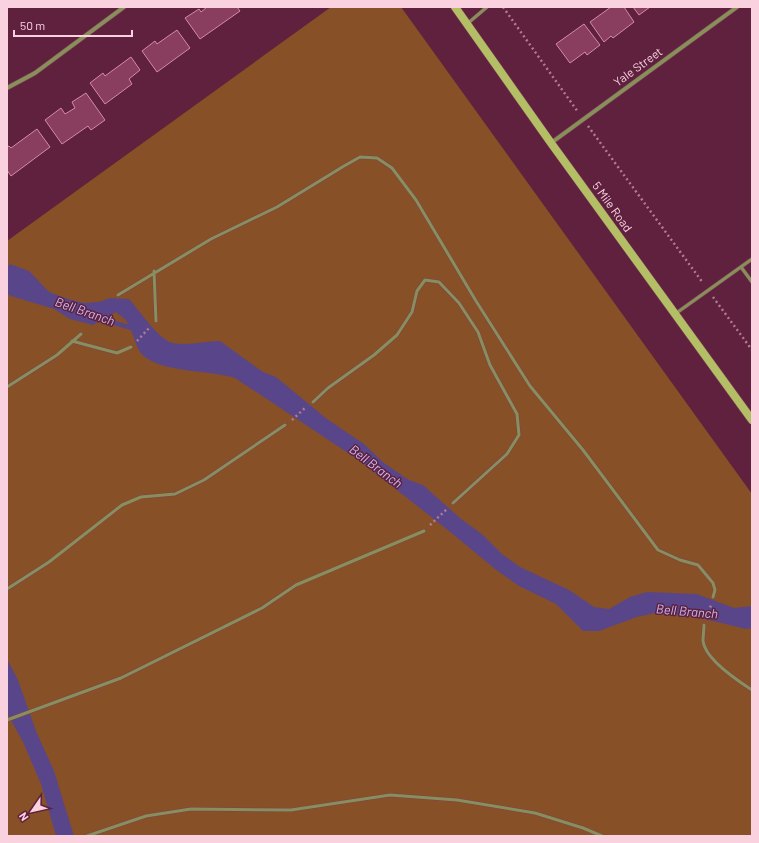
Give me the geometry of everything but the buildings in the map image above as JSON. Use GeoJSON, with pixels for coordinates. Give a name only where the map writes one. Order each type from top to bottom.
{"type":"FeatureCollection","features":[{"type":"Feature","properties":{"kind":"main road","name":"5 Mile Road"},"geometry":{"type":"LineString","coordinates":[[455,7],[551,143],[752,419]]}},
{"type":"Feature","properties":{"kind":"street"},"geometry":{"type":"LineString","coordinates":[[7,88],[35,73],[124,7]]}},
{"type":"Feature","properties":{"kind":"street","name":"Yale Street"},"geometry":{"type":"LineString","coordinates":[[551,143],[738,7]]}},
{"type":"Feature","properties":{"kind":"lane"},"geometry":{"type":"LineString","coordinates":[[467,24],[487,7]]}},
{"type":"Feature","properties":{"kind":"lane"},"geometry":{"type":"LineString","coordinates":[[118,295],[154,271],[211,239],[277,207],[360,157],[377,158],[392,168],[416,200],[476,302],[530,386],[583,450],[658,550],[680,560],[698,565],[713,583],[715,590],[713,597]]}},
{"type":"Feature","properties":{"kind":"lane"},"geometry":{"type":"LineString","coordinates":[[675,314],[752,259]]}},
{"type":"Feature","properties":{"kind":"lane"},"geometry":{"type":"LineString","coordinates":[[741,267],[752,282]]}},
{"type":"Feature","properties":{"kind":"lane"},"geometry":{"type":"LineString","coordinates":[[154,271],[156,321]]}},
{"type":"Feature","properties":{"kind":"lane"},"geometry":{"type":"LineString","coordinates":[[313,402],[328,388],[374,355],[397,335],[412,312],[417,291],[425,280],[439,282],[459,303],[478,332],[490,365],[517,414],[519,435],[507,454],[453,503]]}},
{"type":"Feature","properties":{"kind":"lane"},"geometry":{"type":"LineString","coordinates":[[7,387],[57,355],[81,334]]}},
{"type":"Feature","properties":{"kind":"lane"},"geometry":{"type":"LineString","coordinates":[[72,341],[117,353],[131,347]]}},
{"type":"Feature","properties":{"kind":"lane"},"geometry":{"type":"LineString","coordinates":[[7,590],[49,562],[122,505],[141,497],[175,494],[204,480],[285,425]]}},
{"type":"Feature","properties":{"kind":"lane"},"geometry":{"type":"LineString","coordinates":[[7,720],[121,678],[262,608],[296,585],[424,532]]}},
{"type":"Feature","properties":{"kind":"lane"},"geometry":{"type":"LineString","coordinates":[[704,625],[703,642],[709,655],[735,679],[752,690]]}},
{"type":"Feature","properties":{"kind":"lane"},"geometry":{"type":"LineString","coordinates":[[87,836],[146,816],[191,809],[291,810],[390,795],[457,800],[535,813],[584,828],[602,836]]}},
{"type":"Feature","properties":{"kind":"path"},"geometry":{"type":"LineString","coordinates":[[503,7],[583,120],[752,350]]}},
{"type":"Feature","properties":{"kind":"path"},"geometry":{"type":"LineString","coordinates":[[131,347],[156,321]]}},
{"type":"Feature","properties":{"kind":"path"},"geometry":{"type":"LineString","coordinates":[[285,425],[313,402]]}},
{"type":"Feature","properties":{"kind":"path"},"geometry":{"type":"LineString","coordinates":[[424,532],[453,503]]}},
{"type":"Feature","properties":{"kind":"path"},"geometry":{"type":"LineString","coordinates":[[704,625],[713,597]]}},
{"type":"Feature","properties":{"kind":"shaded area"},"geometry":{"type":"Polygon","coordinates":[[[331,7],[401,7],[752,494],[752,836],[7,836],[7,241],[331,7]]]}},
{"type":"Feature","properties":{"kind":"water"},"geometry":{"type":"Polygon","coordinates":[[[10,264],[29,271],[49,292],[68,299],[84,303],[99,302],[110,298],[129,299],[156,331],[168,341],[173,343],[184,344],[220,341],[263,372],[276,377],[327,419],[364,444],[384,463],[409,480],[423,485],[460,518],[483,535],[502,554],[520,567],[569,590],[594,607],[609,609],[630,597],[647,592],[697,594],[734,608],[752,606],[752,628],[746,629],[692,616],[655,613],[637,617],[599,631],[583,631],[556,604],[519,586],[495,569],[360,461],[235,378],[225,375],[176,369],[154,362],[142,354],[127,322],[116,312],[93,325],[70,319],[54,309],[7,294],[7,268],[10,264]]]}},
{"type":"Feature","properties":{"kind":"water"},"geometry":{"type":"Polygon","coordinates":[[[7,659],[18,680],[36,731],[54,771],[74,836],[56,836],[41,784],[23,742],[7,713],[7,659]]]}},
{"type":"Feature","properties":{"kind":"waterway","name":"Bell Branch"},"geometry":{"type":"LineString","coordinates":[[98,318],[135,329]]}}]}
